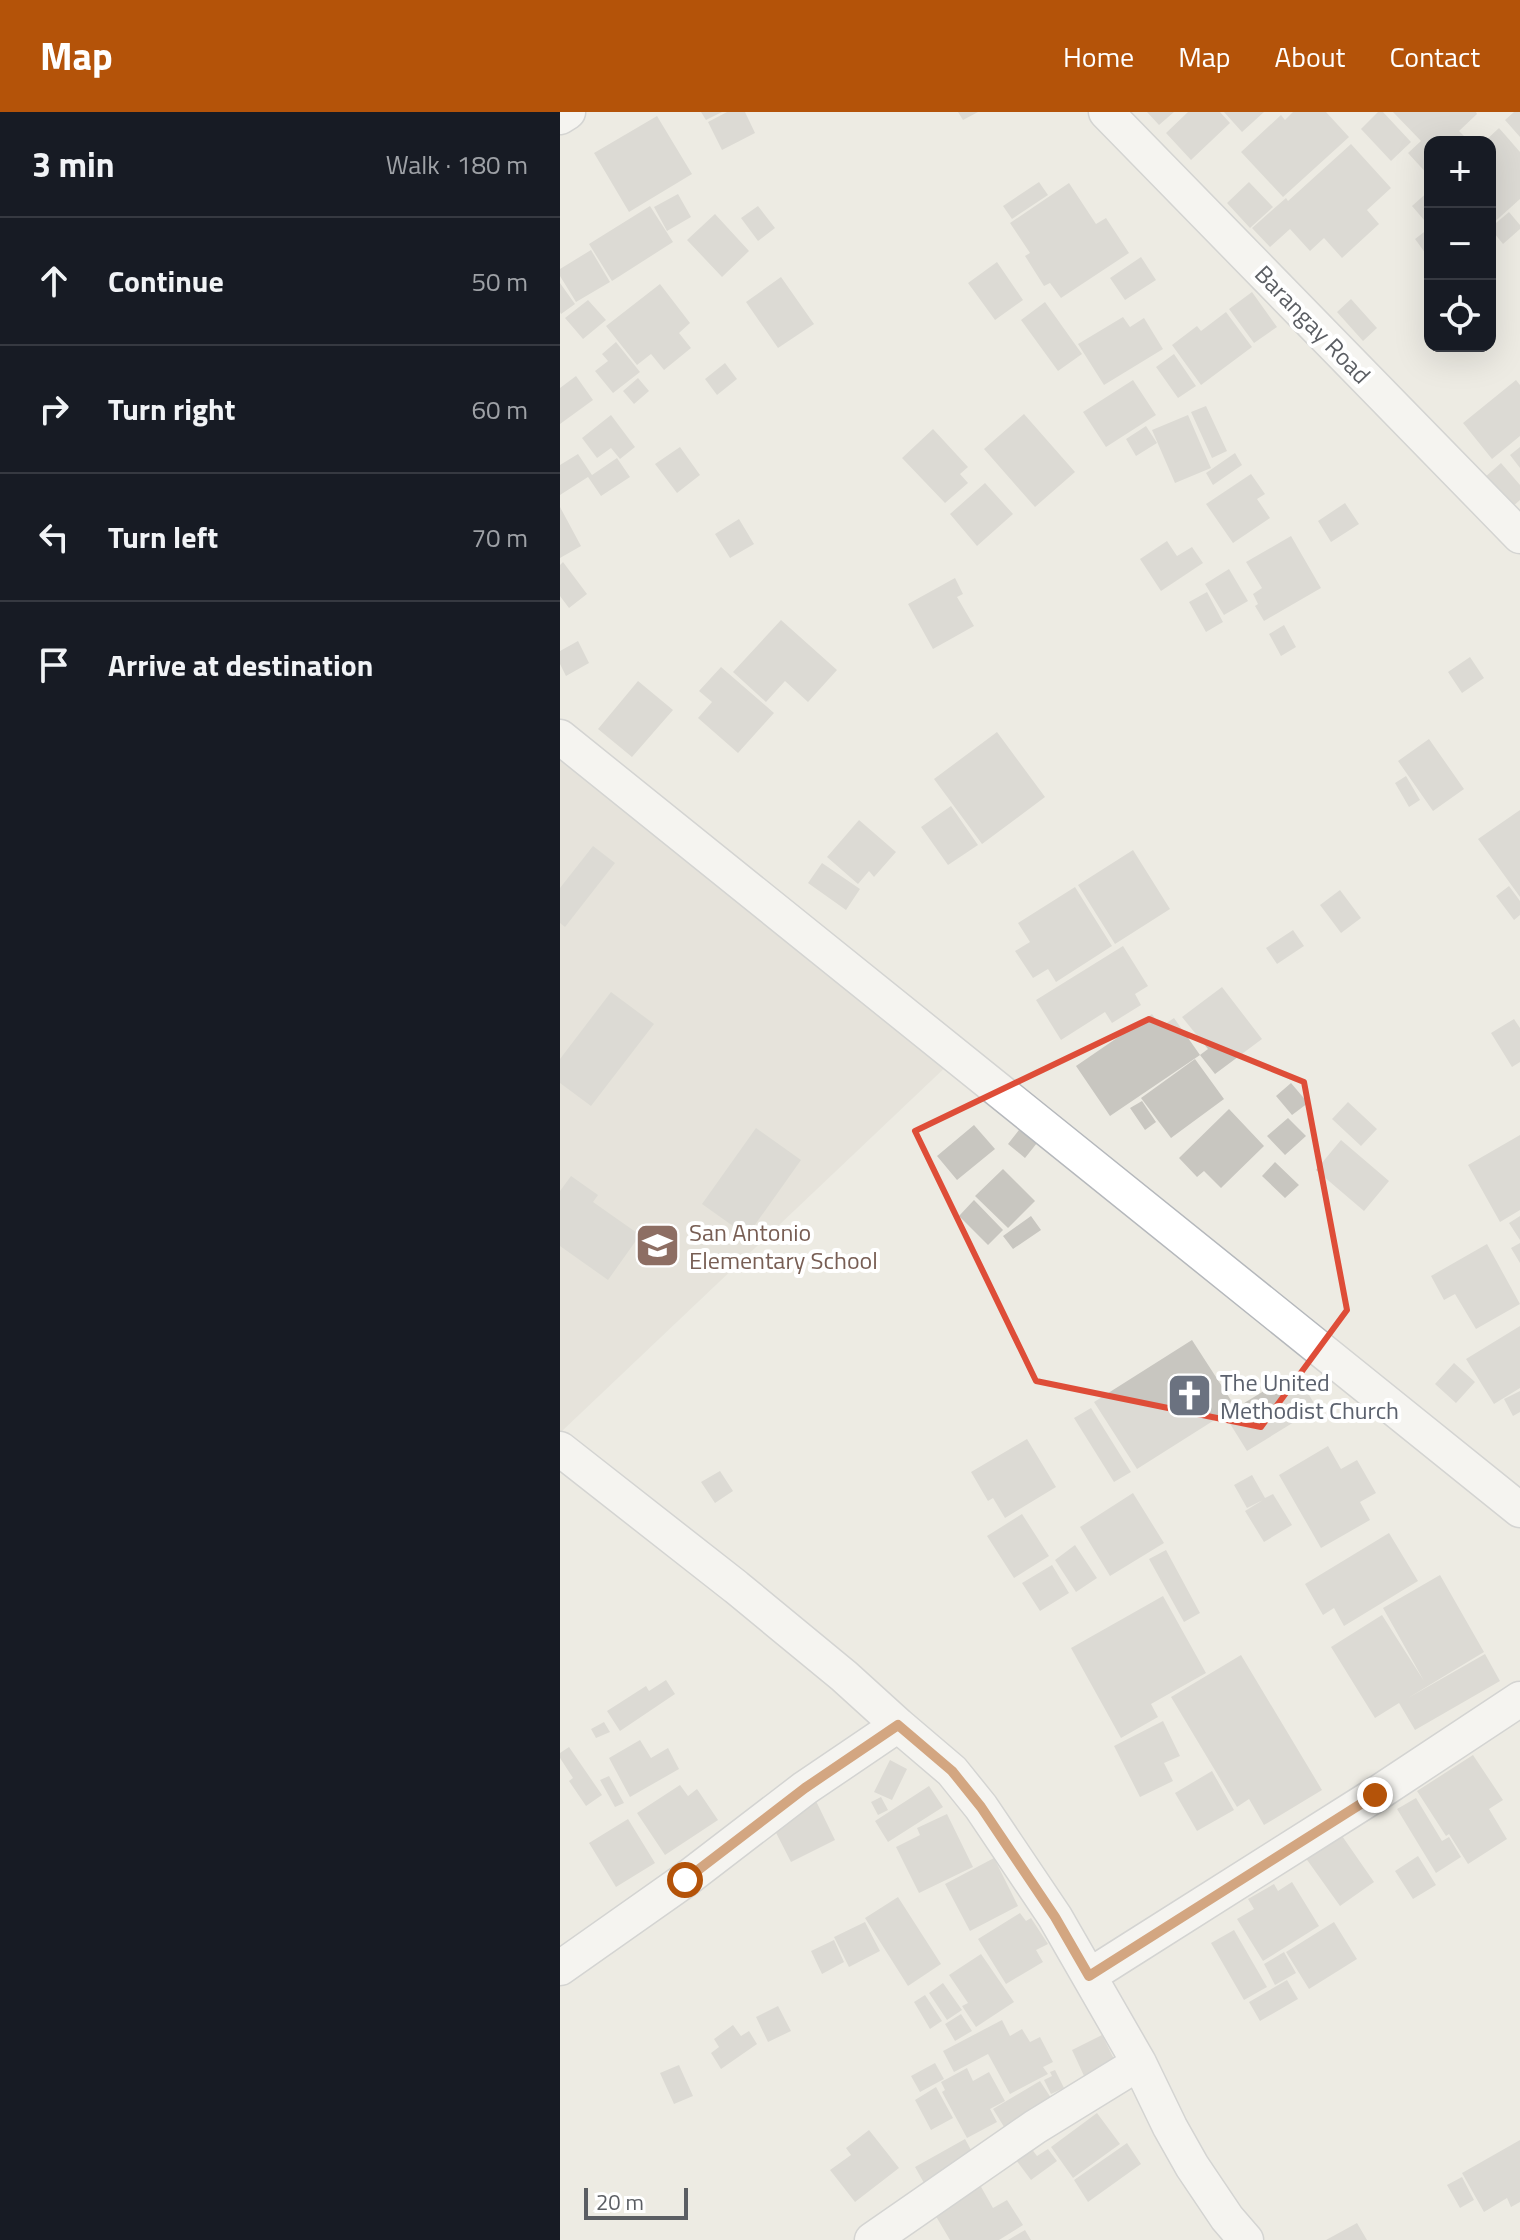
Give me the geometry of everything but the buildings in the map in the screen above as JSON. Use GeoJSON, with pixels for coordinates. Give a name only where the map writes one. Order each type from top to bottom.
{"type":"FeatureCollection","features":[{"type":"Feature","properties":{"kind":"street"},"geometry":{"type":"LineString","coordinates":[[560,117],[568,112]]}},
{"type":"Feature","properties":{"kind":"street","name":"Barangay Road"},"geometry":{"type":"LineString","coordinates":[[1106,112],[1520,536]]}},
{"type":"Feature","properties":{"kind":"street"},"geometry":{"type":"LineString","coordinates":[[560,737],[1520,1510]]}},
{"type":"Feature","properties":{"kind":"street"},"geometry":{"type":"LineString","coordinates":[[560,1449],[748,1597],[952,1771],[981,1807],[1055,1917],[1139,2063],[1192,2166],[1246,2240]]}},
{"type":"Feature","properties":{"kind":"street"},"geometry":{"type":"LineString","coordinates":[[1089,1976],[1520,1699]]}},
{"type":"Feature","properties":{"kind":"street"},"geometry":{"type":"LineString","coordinates":[[560,1968],[685,1880],[805,1788],[898,1725]]}},
{"type":"Feature","properties":{"kind":"street"},"geometry":{"type":"LineString","coordinates":[[872,2240],[1035,2127],[1139,2063]]}},
{"type":"Feature","properties":{"kind":"highlighted area"},"geometry":{"type":"Polygon","coordinates":[[[1149,1019],[1304,1082],[1347,1310],[1261,1427],[1036,1381],[915,1131],[1149,1019]]]}},
{"type":"Feature","properties":{"kind":"shaded area","name":"San Antonio Elementary School"},"geometry":{"type":"Polygon","coordinates":[[[560,748],[952,1061],[561,1432],[560,1432],[560,748]]]}},
{"type":"Feature","properties":{"kind":"place","name":"San Antonio Elementary School"},"geometry":{"type":"Point","coordinates":[658,1246]}},
{"type":"Feature","properties":{"kind":"place","name":"The United Methodist Church"},"geometry":{"type":"Point","coordinates":[1189,1396]}},
{"type":"Feature","properties":{"kind":"route"},"geometry":{"type":"LineString","coordinates":[[685,1880],[805,1788],[898,1725],[952,1771],[981,1807],[1055,1917],[1089,1976],[1375,1795]]}}]}
